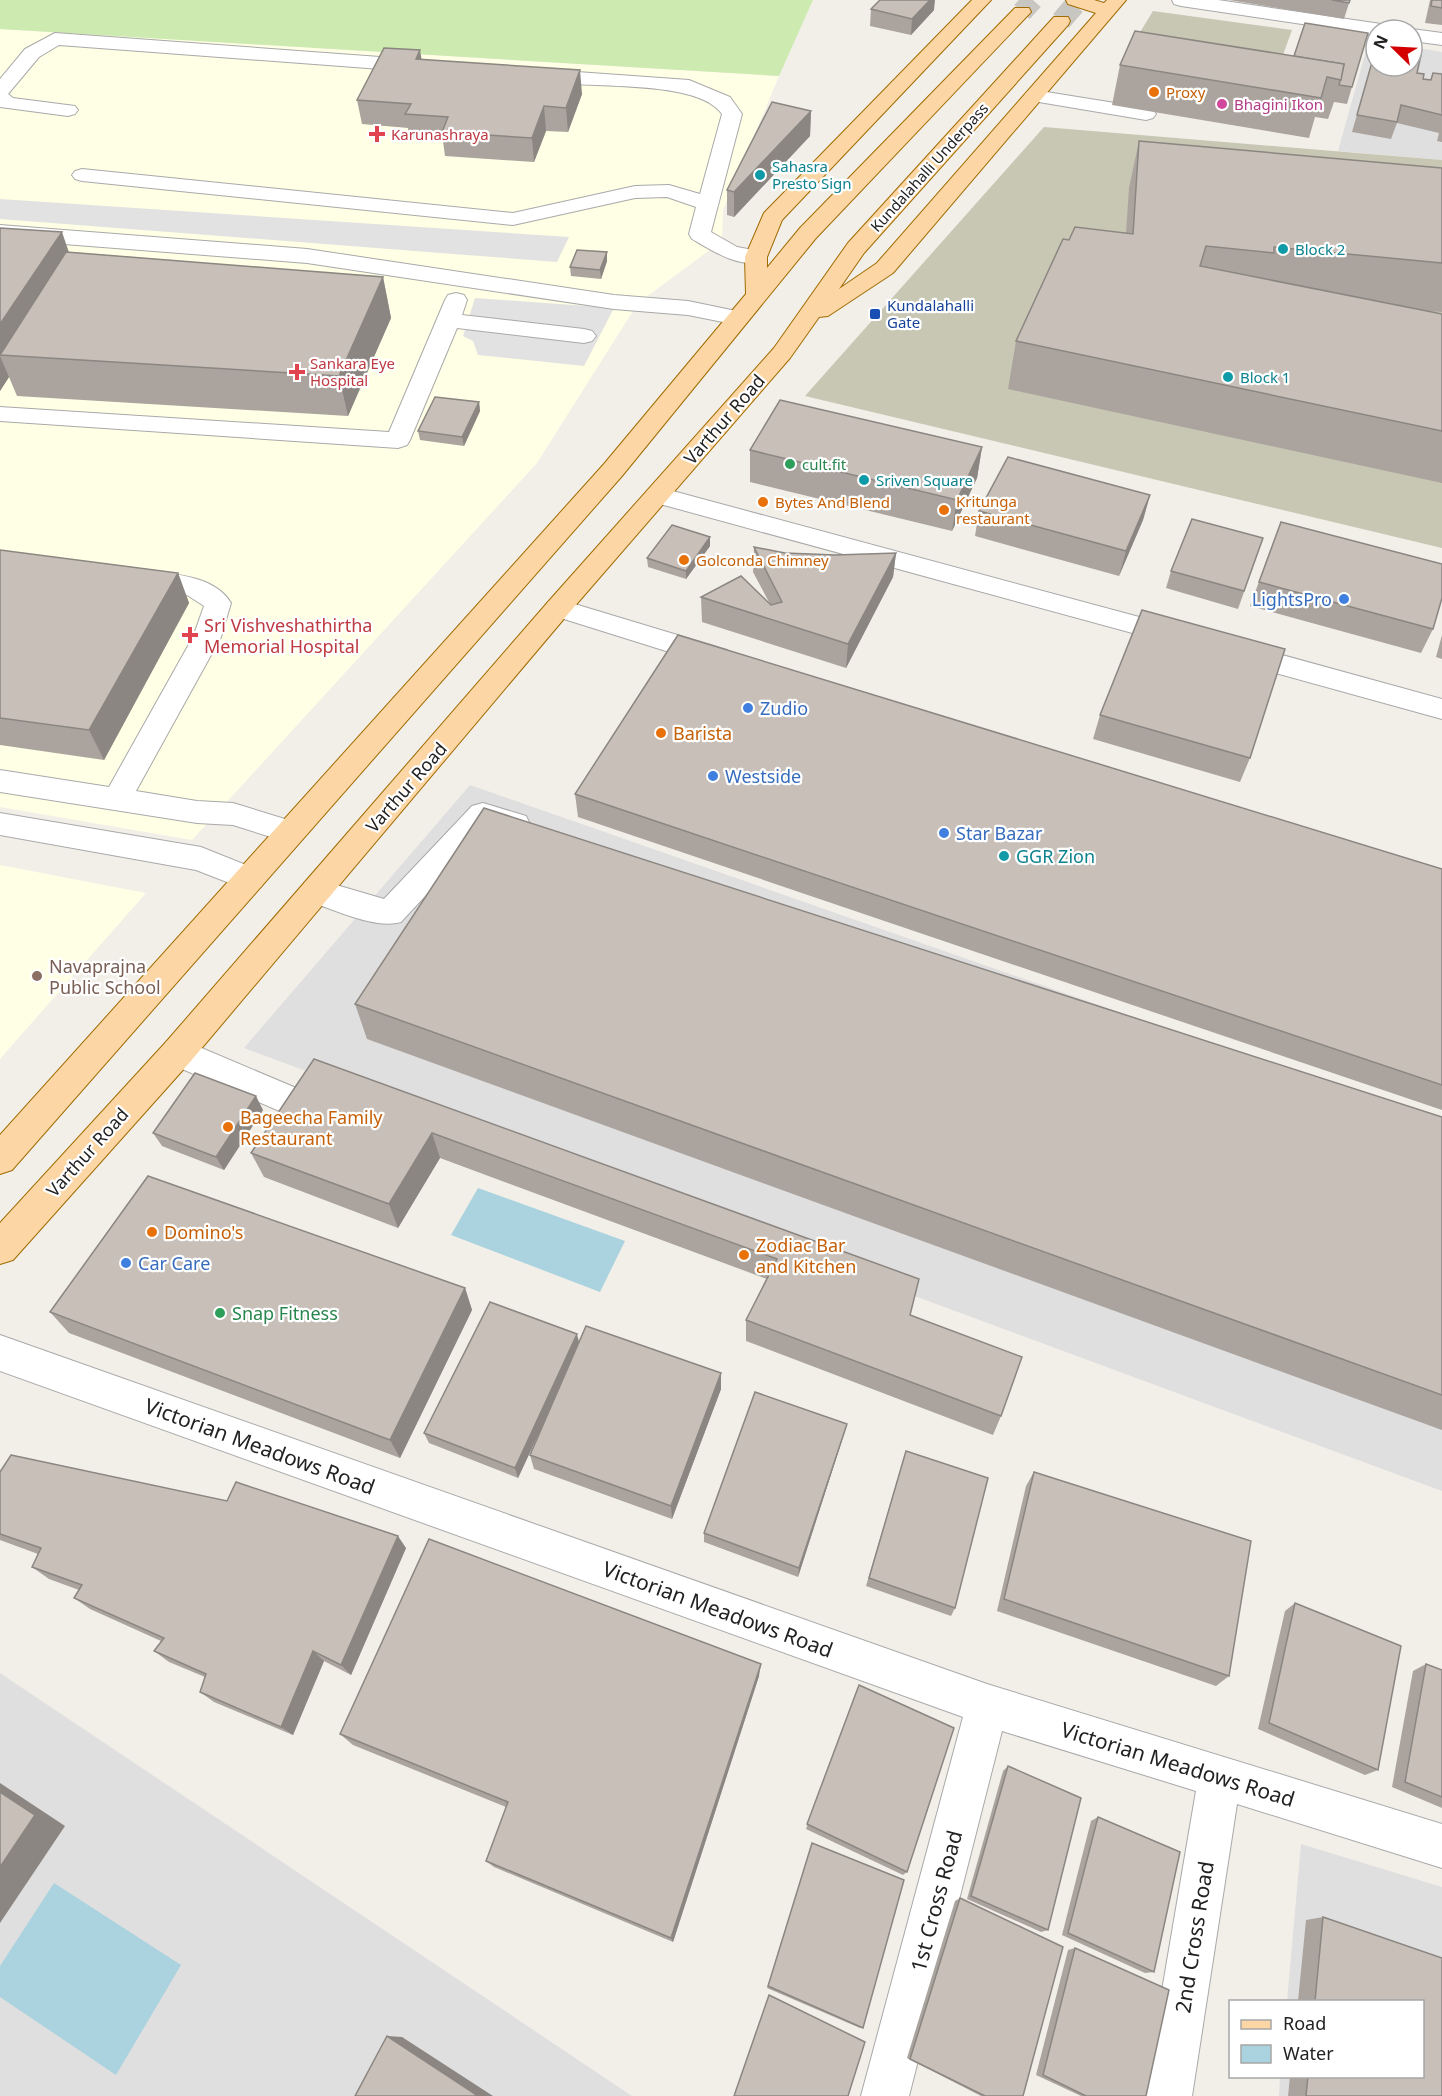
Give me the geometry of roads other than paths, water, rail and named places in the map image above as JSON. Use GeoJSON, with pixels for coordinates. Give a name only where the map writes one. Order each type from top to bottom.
{"type":"FeatureCollection","features":[{"type":"Feature","properties":{"kind":"main road"},"geometry":{"type":"LineString","coordinates":[[757,294],[756,257],[772,218],[982,0]]}},
{"type":"Feature","properties":{"kind":"main road"},"geometry":{"type":"LineString","coordinates":[[1075,0],[1115,2]]}},
{"type":"Feature","properties":{"kind":"main road"},"geometry":{"type":"LineString","coordinates":[[806,320],[885,268],[1115,2]]}},
{"type":"Feature","properties":{"kind":"main road"},"geometry":{"type":"LineString","coordinates":[[0,1159],[614,470],[808,233],[1022,12]]}},
{"type":"Feature","properties":{"kind":"main road","name":"Kundalahalli Underpass"},"geometry":{"type":"LineString","coordinates":[[806,320],[856,248],[1060,21]]}},
{"type":"Feature","properties":{"kind":"main road","name":"Varthur Road"},"geometry":{"type":"LineString","coordinates":[[0,1248],[178,1052],[558,608],[782,353],[806,320]]}},
{"type":"Feature","properties":{"kind":"street"},"geometry":{"type":"LineString","coordinates":[[1181,0],[1364,27]]}},
{"type":"Feature","properties":{"kind":"street"},"geometry":{"type":"LineString","coordinates":[[1424,37],[1442,39]]}},
{"type":"Feature","properties":{"kind":"street"},"geometry":{"type":"LineString","coordinates":[[0,91],[32,53],[55,39],[438,67]]}},
{"type":"Feature","properties":{"kind":"street"},"geometry":{"type":"LineString","coordinates":[[521,74],[689,86],[723,100],[732,114],[700,234],[730,252],[756,257]]}},
{"type":"Feature","properties":{"kind":"street"},"geometry":{"type":"LineString","coordinates":[[1034,96],[1146,114]]}},
{"type":"Feature","properties":{"kind":"street"},"geometry":{"type":"LineString","coordinates":[[0,98],[8,103],[68,110]]}},
{"type":"Feature","properties":{"kind":"street"},"geometry":{"type":"LineString","coordinates":[[82,175],[513,219],[635,192],[669,191],[708,204]]}},
{"type":"Feature","properties":{"kind":"street"},"geometry":{"type":"LineString","coordinates":[[0,232],[307,256],[614,302],[688,308],[738,318]]}},
{"type":"Feature","properties":{"kind":"street"},"geometry":{"type":"LineString","coordinates":[[0,414],[398,440],[449,320],[464,278]]}},
{"type":"Feature","properties":{"kind":"street"},"geometry":{"type":"LineString","coordinates":[[449,320],[584,336]]}},
{"type":"Feature","properties":{"kind":"street"},"geometry":{"type":"LineString","coordinates":[[658,495],[1442,709]]}},
{"type":"Feature","properties":{"kind":"street"},"geometry":{"type":"LineString","coordinates":[[115,574],[194,587],[218,603],[207,638],[117,799]]}},
{"type":"Feature","properties":{"kind":"street"},"geometry":{"type":"LineString","coordinates":[[558,608],[737,663]]}},
{"type":"Feature","properties":{"kind":"street"},"geometry":{"type":"LineString","coordinates":[[0,781],[197,812],[233,814],[290,832]]}},
{"type":"Feature","properties":{"kind":"street"},"geometry":{"type":"LineString","coordinates":[[316,891],[390,913],[483,814],[539,833]]}},
{"type":"Feature","properties":{"kind":"street"},"geometry":{"type":"LineString","coordinates":[[0,824],[201,859],[250,879]]}},
{"type":"Feature","properties":{"kind":"street"},"geometry":{"type":"LineString","coordinates":[[178,1052],[296,1103]]}},
{"type":"Feature","properties":{"kind":"street","name":"Victorian Meadows Road"},"geometry":{"type":"LineString","coordinates":[[0,1353],[987,1705],[1442,1846]]}},
{"type":"Feature","properties":{"kind":"street","name":"1st Cross Road"},"geometry":{"type":"LineString","coordinates":[[885,2096],[987,1705]]}},
{"type":"Feature","properties":{"kind":"street","name":"2nd Cross Road"},"geometry":{"type":"LineString","coordinates":[[1168,2096],[1220,1777]]}},
{"type":"Feature","properties":{"kind":"water"},"geometry":{"type":"Polygon","coordinates":[[[478,1188],[625,1241],[600,1292],[451,1235],[478,1188]]]}},
{"type":"Feature","properties":{"kind":"water"},"geometry":{"type":"Polygon","coordinates":[[[54,1883],[181,1965],[116,2075],[0,1997],[0,1966],[54,1883]]]}},
{"type":"Feature","properties":{"kind":"tunnel"},"geometry":{"type":"LineString","coordinates":[[1022,12],[1033,0]]}},
{"type":"Feature","properties":{"kind":"tunnel"},"geometry":{"type":"LineString","coordinates":[[1061,21],[1079,0]]}},
{"type":"Feature","properties":{"kind":"place","name":"Proxy"},"geometry":{"type":"Point","coordinates":[1154,92]}},
{"type":"Feature","properties":{"kind":"place","name":"Bhagini Ikon"},"geometry":{"type":"Point","coordinates":[1222,104]}},
{"type":"Feature","properties":{"kind":"place","name":"Karunashraya"},"geometry":{"type":"Point","coordinates":[377,134]}},
{"type":"Feature","properties":{"kind":"place","name":"Sahasra Presto Sign"},"geometry":{"type":"Point","coordinates":[760,175]}},
{"type":"Feature","properties":{"kind":"place","name":"Block 2"},"geometry":{"type":"Point","coordinates":[1283,249]}},
{"type":"Feature","properties":{"kind":"place","name":"Kundalahalli Gate"},"geometry":{"type":"Point","coordinates":[875,314]}},
{"type":"Feature","properties":{"kind":"place","name":"Sankara Eye Hospital"},"geometry":{"type":"Point","coordinates":[297,372]}},
{"type":"Feature","properties":{"kind":"place","name":"Block 1"},"geometry":{"type":"Point","coordinates":[1228,377]}},
{"type":"Feature","properties":{"kind":"place","name":"cult.fit"},"geometry":{"type":"Point","coordinates":[790,464]}},
{"type":"Feature","properties":{"kind":"place","name":"Sriven Square"},"geometry":{"type":"Point","coordinates":[864,480]}},
{"type":"Feature","properties":{"kind":"place","name":"Bytes And Blend"},"geometry":{"type":"Point","coordinates":[763,502]}},
{"type":"Feature","properties":{"kind":"place","name":"Kritunga restaurant"},"geometry":{"type":"Point","coordinates":[944,510]}},
{"type":"Feature","properties":{"kind":"place","name":"Golconda Chimney"},"geometry":{"type":"Point","coordinates":[684,560]}},
{"type":"Feature","properties":{"kind":"place","name":"LightsPro"},"geometry":{"type":"Point","coordinates":[1344,599]}},
{"type":"Feature","properties":{"kind":"place","name":"Sri Vishveshathirtha Memorial Hospital"},"geometry":{"type":"Point","coordinates":[190,635]}},
{"type":"Feature","properties":{"kind":"place","name":"Zudio"},"geometry":{"type":"Point","coordinates":[748,708]}},
{"type":"Feature","properties":{"kind":"place","name":"Barista"},"geometry":{"type":"Point","coordinates":[661,733]}},
{"type":"Feature","properties":{"kind":"place","name":"Westside"},"geometry":{"type":"Point","coordinates":[713,776]}},
{"type":"Feature","properties":{"kind":"place","name":"Star Bazar"},"geometry":{"type":"Point","coordinates":[944,833]}},
{"type":"Feature","properties":{"kind":"place","name":"GGR Zion"},"geometry":{"type":"Point","coordinates":[1004,856]}},
{"type":"Feature","properties":{"kind":"place","name":"Navaprajna Public School"},"geometry":{"type":"Point","coordinates":[37,976]}},
{"type":"Feature","properties":{"kind":"place","name":"Bageecha Family Restaurant"},"geometry":{"type":"Point","coordinates":[228,1127]}},
{"type":"Feature","properties":{"kind":"place","name":"Domino's"},"geometry":{"type":"Point","coordinates":[152,1232]}},
{"type":"Feature","properties":{"kind":"place","name":"Zodiac Bar and Kitchen"},"geometry":{"type":"Point","coordinates":[744,1255]}},
{"type":"Feature","properties":{"kind":"place","name":"Car Care"},"geometry":{"type":"Point","coordinates":[126,1263]}},
{"type":"Feature","properties":{"kind":"place","name":"Snap Fitness"},"geometry":{"type":"Point","coordinates":[220,1313]}}]}
